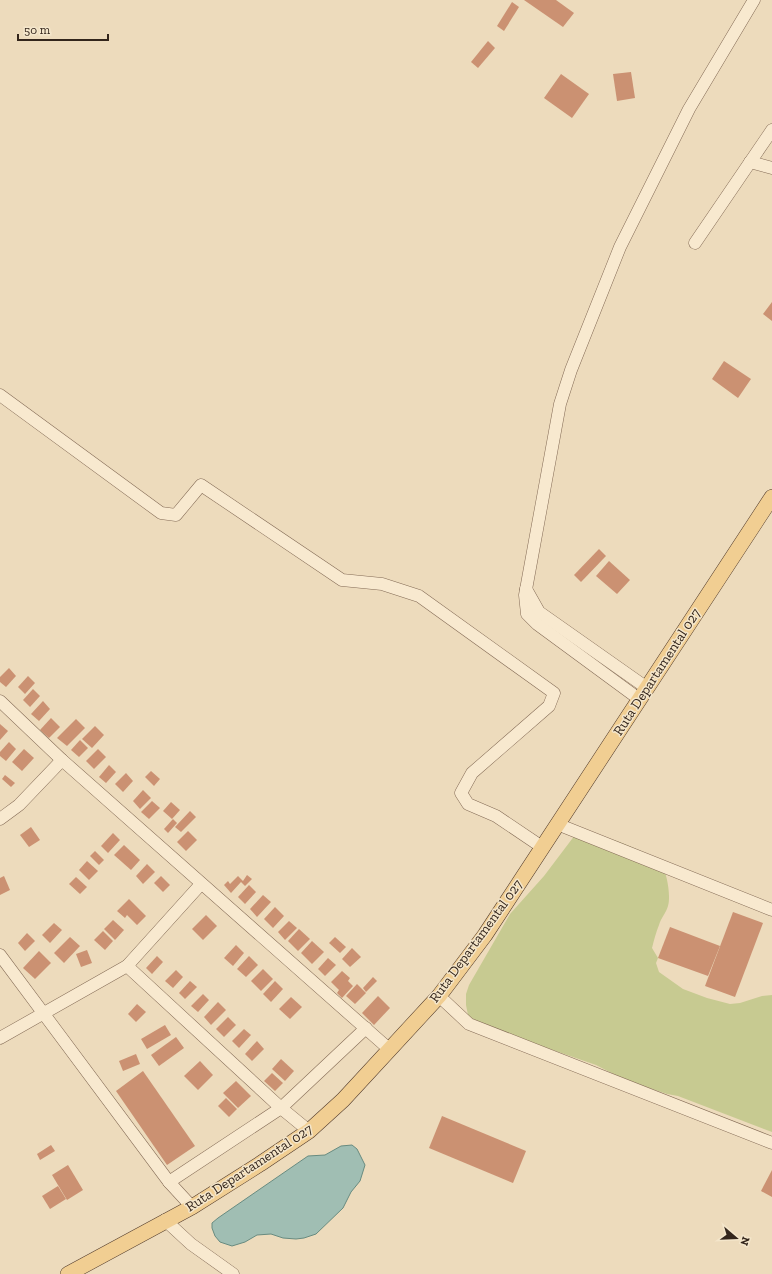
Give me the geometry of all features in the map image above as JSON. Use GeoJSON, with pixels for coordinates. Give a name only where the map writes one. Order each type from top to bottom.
{"type":"FeatureCollection","features":[{"type":"Feature","properties":{"kind":"main road","name":"Ruta Departamental 027"},"geometry":{"type":"LineString","coordinates":[[68,1274],[192,1207],[309,1131],[343,1100],[439,996],[485,935],[772,497]]}},
{"type":"Feature","properties":{"kind":"street"},"geometry":{"type":"LineString","coordinates":[[643,693],[539,612],[526,588],[560,404],[571,370],[620,247],[690,109],[754,0]]}},
{"type":"Feature","properties":{"kind":"street"},"geometry":{"type":"LineString","coordinates":[[695,243],[772,130]]}},
{"type":"Feature","properties":{"kind":"street"},"geometry":{"type":"LineString","coordinates":[[750,162],[772,168]]}},
{"type":"Feature","properties":{"kind":"street"},"geometry":{"type":"LineString","coordinates":[[0,395],[161,513],[176,515],[201,485],[342,580],[382,584],[419,596],[554,693],[549,706],[472,773],[461,793],[468,804],[496,816],[542,847]]}},
{"type":"Feature","properties":{"kind":"street"},"geometry":{"type":"LineString","coordinates":[[0,701],[62,760],[389,1049]]}},
{"type":"Feature","properties":{"kind":"street"},"geometry":{"type":"LineString","coordinates":[[0,819],[20,805],[62,760]]}},
{"type":"Feature","properties":{"kind":"street"},"geometry":{"type":"LineString","coordinates":[[557,824],[772,910]]}},
{"type":"Feature","properties":{"kind":"street"},"geometry":{"type":"LineString","coordinates":[[0,1038],[127,966],[202,884]]}},
{"type":"Feature","properties":{"kind":"street"},"geometry":{"type":"LineString","coordinates":[[0,955],[168,1182],[192,1207]]}},
{"type":"Feature","properties":{"kind":"street"},"geometry":{"type":"LineString","coordinates":[[127,966],[281,1108],[309,1131]]}},
{"type":"Feature","properties":{"kind":"street"},"geometry":{"type":"LineString","coordinates":[[439,996],[469,1024],[772,1143]]}},
{"type":"Feature","properties":{"kind":"street"},"geometry":{"type":"LineString","coordinates":[[168,1182],[281,1108],[366,1028]]}},
{"type":"Feature","properties":{"kind":"street"},"geometry":{"type":"LineString","coordinates":[[166,1220],[191,1244],[233,1274]]}},
{"type":"Feature","properties":{"kind":"green space"},"geometry":{"type":"Polygon","coordinates":[[[575,835],[603,837],[616,841],[651,856],[661,864],[667,878],[669,902],[660,922],[652,948],[658,958],[656,963],[659,972],[683,989],[707,998],[730,1004],[772,995],[772,1132],[678,1096],[667,1094],[625,1080],[596,1065],[483,1028],[468,1015],[466,994],[469,985],[510,914],[544,876],[575,835]]]}},
{"type":"Feature","properties":{"kind":"water"},"geometry":{"type":"Polygon","coordinates":[[[352,1145],[357,1149],[365,1165],[360,1181],[351,1192],[343,1208],[316,1234],[296,1239],[283,1238],[271,1234],[257,1235],[245,1242],[232,1246],[220,1242],[215,1236],[212,1223],[308,1156],[325,1155],[341,1146],[352,1145]]]}},
{"type":"Feature","properties":{"kind":"building"},"geometry":{"type":"Polygon","coordinates":[[[524,0],[556,0],[574,13],[563,27],[524,0]]]}},
{"type":"Feature","properties":{"kind":"building"},"geometry":{"type":"Polygon","coordinates":[[[512,2],[519,7],[504,31],[497,26],[512,2]]]}},
{"type":"Feature","properties":{"kind":"building"},"geometry":{"type":"Polygon","coordinates":[[[488,41],[495,48],[478,68],[471,62],[488,41]]]}},
{"type":"Feature","properties":{"kind":"building"},"geometry":{"type":"Polygon","coordinates":[[[631,72],[635,98],[617,101],[613,74],[631,72]]]}},
{"type":"Feature","properties":{"kind":"building"},"geometry":{"type":"Polygon","coordinates":[[[561,74],[589,94],[572,118],[544,98],[561,74]]]}},
{"type":"Feature","properties":{"kind":"building"},"geometry":{"type":"Polygon","coordinates":[[[772,302],[772,321],[763,314],[772,302]]]}},
{"type":"Feature","properties":{"kind":"building"},"geometry":{"type":"Polygon","coordinates":[[[724,361],[751,379],[738,398],[712,379],[724,361]]]}},
{"type":"Feature","properties":{"kind":"building"},"geometry":{"type":"Polygon","coordinates":[[[599,549],[606,556],[581,582],[574,575],[599,549]]]}},
{"type":"Feature","properties":{"kind":"building"},"geometry":{"type":"Polygon","coordinates":[[[609,561],[630,580],[617,594],[596,576],[609,561]]]}},
{"type":"Feature","properties":{"kind":"building"},"geometry":{"type":"Polygon","coordinates":[[[9,668],[16,676],[6,687],[0,682],[0,677],[9,668]]]}},
{"type":"Feature","properties":{"kind":"building"},"geometry":{"type":"Polygon","coordinates":[[[28,676],[35,683],[25,694],[18,687],[28,676]]]}},
{"type":"Feature","properties":{"kind":"building"},"geometry":{"type":"Polygon","coordinates":[[[33,689],[40,696],[30,707],[23,700],[33,689]]]}},
{"type":"Feature","properties":{"kind":"building"},"geometry":{"type":"Polygon","coordinates":[[[43,701],[50,709],[39,721],[31,714],[43,701]]]}},
{"type":"Feature","properties":{"kind":"building"},"geometry":{"type":"Polygon","coordinates":[[[51,718],[60,727],[49,738],[40,730],[51,718]]]}},
{"type":"Feature","properties":{"kind":"building"},"geometry":{"type":"Polygon","coordinates":[[[76,719],[85,728],[67,746],[57,738],[76,719]]]}},
{"type":"Feature","properties":{"kind":"building"},"geometry":{"type":"Polygon","coordinates":[[[0,724],[8,731],[0,740],[0,724]]]}},
{"type":"Feature","properties":{"kind":"building"},"geometry":{"type":"Polygon","coordinates":[[[95,726],[104,735],[92,748],[82,739],[95,726]]]}},
{"type":"Feature","properties":{"kind":"building"},"geometry":{"type":"Polygon","coordinates":[[[80,740],[88,748],[79,757],[71,750],[80,740]]]}},
{"type":"Feature","properties":{"kind":"building"},"geometry":{"type":"Polygon","coordinates":[[[9,742],[16,749],[6,761],[0,756],[0,752],[9,742]]]}},
{"type":"Feature","properties":{"kind":"building"},"geometry":{"type":"Polygon","coordinates":[[[24,749],[34,758],[22,771],[12,762],[24,749]]]}},
{"type":"Feature","properties":{"kind":"building"},"geometry":{"type":"Polygon","coordinates":[[[98,749],[106,757],[94,769],[86,761],[98,749]]]}},
{"type":"Feature","properties":{"kind":"building"},"geometry":{"type":"Polygon","coordinates":[[[109,765],[116,772],[106,783],[99,777],[109,765]]]}},
{"type":"Feature","properties":{"kind":"building"},"geometry":{"type":"Polygon","coordinates":[[[151,771],[160,779],[154,786],[145,777],[151,771]]]}},
{"type":"Feature","properties":{"kind":"building"},"geometry":{"type":"Polygon","coordinates":[[[126,773],[133,781],[123,792],[115,784],[126,773]]]}},
{"type":"Feature","properties":{"kind":"building"},"geometry":{"type":"Polygon","coordinates":[[[5,775],[15,783],[11,787],[2,779],[5,775]]]}},
{"type":"Feature","properties":{"kind":"building"},"geometry":{"type":"Polygon","coordinates":[[[143,790],[151,798],[140,809],[133,801],[143,790]]]}},
{"type":"Feature","properties":{"kind":"building"},"geometry":{"type":"Polygon","coordinates":[[[152,801],[160,808],[149,819],[141,812],[152,801]]]}},
{"type":"Feature","properties":{"kind":"building"},"geometry":{"type":"Polygon","coordinates":[[[171,802],[180,810],[172,819],[163,811],[171,802]]]}},
{"type":"Feature","properties":{"kind":"building"},"geometry":{"type":"Polygon","coordinates":[[[190,811],[196,817],[181,832],[175,827],[190,811]]]}},
{"type":"Feature","properties":{"kind":"building"},"geometry":{"type":"Polygon","coordinates":[[[173,819],[177,823],[168,833],[164,829],[173,819]]]}},
{"type":"Feature","properties":{"kind":"building"},"geometry":{"type":"Polygon","coordinates":[[[31,827],[40,840],[29,847],[20,835],[31,827]]]}},
{"type":"Feature","properties":{"kind":"building"},"geometry":{"type":"Polygon","coordinates":[[[188,831],[197,840],[186,851],[177,842],[188,831]]]}},
{"type":"Feature","properties":{"kind":"building"},"geometry":{"type":"Polygon","coordinates":[[[113,833],[120,840],[108,853],[101,846],[113,833]]]}},
{"type":"Feature","properties":{"kind":"building"},"geometry":{"type":"Polygon","coordinates":[[[124,845],[140,860],[131,870],[114,855],[124,845]]]}},
{"type":"Feature","properties":{"kind":"building"},"geometry":{"type":"Polygon","coordinates":[[[95,851],[104,860],[99,865],[90,856],[95,851]]]}},
{"type":"Feature","properties":{"kind":"building"},"geometry":{"type":"Polygon","coordinates":[[[87,861],[98,871],[89,880],[79,870],[87,861]]]}},
{"type":"Feature","properties":{"kind":"building"},"geometry":{"type":"Polygon","coordinates":[[[147,864],[155,872],[143,884],[136,876],[147,864]]]}},
{"type":"Feature","properties":{"kind":"building"},"geometry":{"type":"Polygon","coordinates":[[[247,875],[252,879],[245,886],[241,882],[231,893],[224,885],[228,881],[230,884],[238,876],[243,881],[247,875]]]}},
{"type":"Feature","properties":{"kind":"building"},"geometry":{"type":"Polygon","coordinates":[[[4,876],[10,890],[0,895],[0,878],[4,876]]]}},
{"type":"Feature","properties":{"kind":"building"},"geometry":{"type":"Polygon","coordinates":[[[161,876],[170,885],[163,892],[154,883],[161,876]]]}},
{"type":"Feature","properties":{"kind":"building"},"geometry":{"type":"Polygon","coordinates":[[[76,877],[87,887],[80,894],[69,884],[76,877]]]}},
{"type":"Feature","properties":{"kind":"building"},"geometry":{"type":"Polygon","coordinates":[[[249,885],[256,892],[245,904],[238,897],[249,885]]]}},
{"type":"Feature","properties":{"kind":"building"},"geometry":{"type":"Polygon","coordinates":[[[263,895],[271,902],[257,917],[250,909],[263,895]]]}},
{"type":"Feature","properties":{"kind":"building"},"geometry":{"type":"Polygon","coordinates":[[[129,899],[146,916],[137,925],[127,915],[125,918],[117,911],[129,899]]]}},
{"type":"Feature","properties":{"kind":"building"},"geometry":{"type":"Polygon","coordinates":[[[275,907],[284,916],[273,928],[264,919],[275,907]]]}},
{"type":"Feature","properties":{"kind":"building"},"geometry":{"type":"Polygon","coordinates":[[[733,912],[763,923],[735,997],[705,986],[733,912]]]}},
{"type":"Feature","properties":{"kind":"building"},"geometry":{"type":"Polygon","coordinates":[[[206,915],[217,926],[203,940],[192,929],[206,915]]]}},
{"type":"Feature","properties":{"kind":"building"},"geometry":{"type":"Polygon","coordinates":[[[113,920],[124,930],[115,940],[104,929],[113,920]]]}},
{"type":"Feature","properties":{"kind":"building"},"geometry":{"type":"Polygon","coordinates":[[[289,921],[297,928],[285,940],[278,932],[289,921]]]}},
{"type":"Feature","properties":{"kind":"building"},"geometry":{"type":"Polygon","coordinates":[[[54,923],[62,930],[50,943],[42,935],[54,923]]]}},
{"type":"Feature","properties":{"kind":"building"},"geometry":{"type":"Polygon","coordinates":[[[670,927],[720,946],[708,976],[658,958],[670,927]]]}},
{"type":"Feature","properties":{"kind":"building"},"geometry":{"type":"Polygon","coordinates":[[[299,929],[310,939],[298,951],[288,941],[299,929]]]}},
{"type":"Feature","properties":{"kind":"building"},"geometry":{"type":"Polygon","coordinates":[[[103,931],[113,941],[105,950],[94,940],[103,931]]]}},
{"type":"Feature","properties":{"kind":"building"},"geometry":{"type":"Polygon","coordinates":[[[27,933],[35,941],[25,951],[18,943],[27,933]]]}},
{"type":"Feature","properties":{"kind":"building"},"geometry":{"type":"Polygon","coordinates":[[[70,937],[80,946],[64,963],[54,953],[70,937]]]}},
{"type":"Feature","properties":{"kind":"building"},"geometry":{"type":"Polygon","coordinates":[[[335,937],[346,947],[340,953],[329,943],[335,937]]]}},
{"type":"Feature","properties":{"kind":"building"},"geometry":{"type":"Polygon","coordinates":[[[312,941],[324,952],[312,964],[301,953],[312,941]]]}},
{"type":"Feature","properties":{"kind":"building"},"geometry":{"type":"Polygon","coordinates":[[[236,945],[244,953],[233,966],[224,958],[236,945]]]}},
{"type":"Feature","properties":{"kind":"building"},"geometry":{"type":"Polygon","coordinates":[[[352,948],[361,957],[350,967],[342,959],[352,948]]]}},
{"type":"Feature","properties":{"kind":"building"},"geometry":{"type":"Polygon","coordinates":[[[87,950],[92,963],[81,967],[76,954],[87,950]]]}},
{"type":"Feature","properties":{"kind":"building"},"geometry":{"type":"Polygon","coordinates":[[[39,951],[51,963],[35,979],[23,968],[39,951]]]}},
{"type":"Feature","properties":{"kind":"building"},"geometry":{"type":"Polygon","coordinates":[[[157,956],[163,962],[152,974],[146,968],[157,956]]]}},
{"type":"Feature","properties":{"kind":"building"},"geometry":{"type":"Polygon","coordinates":[[[249,956],[258,965],[246,977],[237,969],[249,956]]]}},
{"type":"Feature","properties":{"kind":"building"},"geometry":{"type":"Polygon","coordinates":[[[328,958],[336,965],[325,976],[318,969],[328,958]]]}},
{"type":"Feature","properties":{"kind":"building"},"geometry":{"type":"Polygon","coordinates":[[[263,969],[273,979],[261,991],[251,981],[263,969]]]}},
{"type":"Feature","properties":{"kind":"building"},"geometry":{"type":"Polygon","coordinates":[[[176,970],[183,977],[173,988],[165,981],[176,970]]]}},
{"type":"Feature","properties":{"kind":"building"},"geometry":{"type":"Polygon","coordinates":[[[342,971],[350,978],[348,981],[353,986],[342,998],[337,993],[339,990],[331,982],[342,971]]]}},
{"type":"Feature","properties":{"kind":"building"},"geometry":{"type":"Polygon","coordinates":[[[373,977],[377,981],[366,992],[363,988],[373,977]]]}},
{"type":"Feature","properties":{"kind":"building"},"geometry":{"type":"Polygon","coordinates":[[[190,981],[197,987],[185,999],[179,993],[190,981]]]}},
{"type":"Feature","properties":{"kind":"building"},"geometry":{"type":"Polygon","coordinates":[[[275,981],[283,989],[271,1002],[263,994],[275,981]]]}},
{"type":"Feature","properties":{"kind":"building"},"geometry":{"type":"Polygon","coordinates":[[[357,984],[366,993],[355,1004],[346,996],[357,984]]]}},
{"type":"Feature","properties":{"kind":"building"},"geometry":{"type":"Polygon","coordinates":[[[203,994],[209,1000],[198,1012],[191,1006],[203,994]]]}},
{"type":"Feature","properties":{"kind":"building"},"geometry":{"type":"Polygon","coordinates":[[[378,996],[390,1008],[374,1025],[362,1013],[378,996]]]}},
{"type":"Feature","properties":{"kind":"building"},"geometry":{"type":"Polygon","coordinates":[[[291,997],[302,1007],[290,1019],[279,1009],[291,997]]]}},
{"type":"Feature","properties":{"kind":"building"},"geometry":{"type":"Polygon","coordinates":[[[218,1002],[226,1010],[211,1025],[204,1017],[218,1002]]]}},
{"type":"Feature","properties":{"kind":"building"},"geometry":{"type":"Polygon","coordinates":[[[137,1004],[146,1012],[136,1022],[128,1014],[137,1004]]]}},
{"type":"Feature","properties":{"kind":"building"},"geometry":{"type":"Polygon","coordinates":[[[228,1017],[236,1025],[224,1037],[216,1029],[228,1017]]]}},
{"type":"Feature","properties":{"kind":"building"},"geometry":{"type":"Polygon","coordinates":[[[165,1025],[171,1035],[147,1049],[141,1039],[165,1025]]]}},
{"type":"Feature","properties":{"kind":"building"},"geometry":{"type":"Polygon","coordinates":[[[244,1029],[251,1035],[239,1048],[232,1041],[244,1029]]]}},
{"type":"Feature","properties":{"kind":"building"},"geometry":{"type":"Polygon","coordinates":[[[176,1037],[184,1048],[159,1066],[151,1055],[176,1037]]]}},
{"type":"Feature","properties":{"kind":"building"},"geometry":{"type":"Polygon","coordinates":[[[257,1041],[264,1049],[252,1061],[245,1054],[257,1041]]]}},
{"type":"Feature","properties":{"kind":"building"},"geometry":{"type":"Polygon","coordinates":[[[136,1054],[140,1064],[123,1071],[119,1061],[136,1054]]]}},
{"type":"Feature","properties":{"kind":"building"},"geometry":{"type":"Polygon","coordinates":[[[281,1059],[294,1071],[285,1081],[272,1069],[281,1059]]]}},
{"type":"Feature","properties":{"kind":"building"},"geometry":{"type":"Polygon","coordinates":[[[200,1061],[213,1075],[198,1090],[184,1076],[200,1061]]]}},
{"type":"Feature","properties":{"kind":"building"},"geometry":{"type":"Polygon","coordinates":[[[143,1071],[195,1146],[167,1165],[116,1091],[143,1071]]]}},
{"type":"Feature","properties":{"kind":"building"},"geometry":{"type":"Polygon","coordinates":[[[272,1073],[283,1083],[275,1091],[264,1081],[272,1073]]]}},
{"type":"Feature","properties":{"kind":"building"},"geometry":{"type":"Polygon","coordinates":[[[236,1081],[251,1096],[238,1108],[223,1093],[236,1081]]]}},
{"type":"Feature","properties":{"kind":"building"},"geometry":{"type":"Polygon","coordinates":[[[226,1098],[237,1109],[229,1117],[218,1106],[226,1098]]]}},
{"type":"Feature","properties":{"kind":"building"},"geometry":{"type":"Polygon","coordinates":[[[442,1116],[526,1151],[513,1183],[429,1148],[442,1116]]]}},
{"type":"Feature","properties":{"kind":"building"},"geometry":{"type":"Polygon","coordinates":[[[51,1145],[55,1151],[40,1160],[37,1154],[51,1145]]]}},
{"type":"Feature","properties":{"kind":"building"},"geometry":{"type":"Polygon","coordinates":[[[68,1165],[83,1190],[67,1200],[52,1175],[68,1165]]]}},
{"type":"Feature","properties":{"kind":"building"},"geometry":{"type":"Polygon","coordinates":[[[772,1170],[772,1197],[761,1191],[772,1170]]]}},
{"type":"Feature","properties":{"kind":"building"},"geometry":{"type":"Polygon","coordinates":[[[58,1186],[66,1199],[50,1209],[42,1196],[58,1186]]]}}]}
